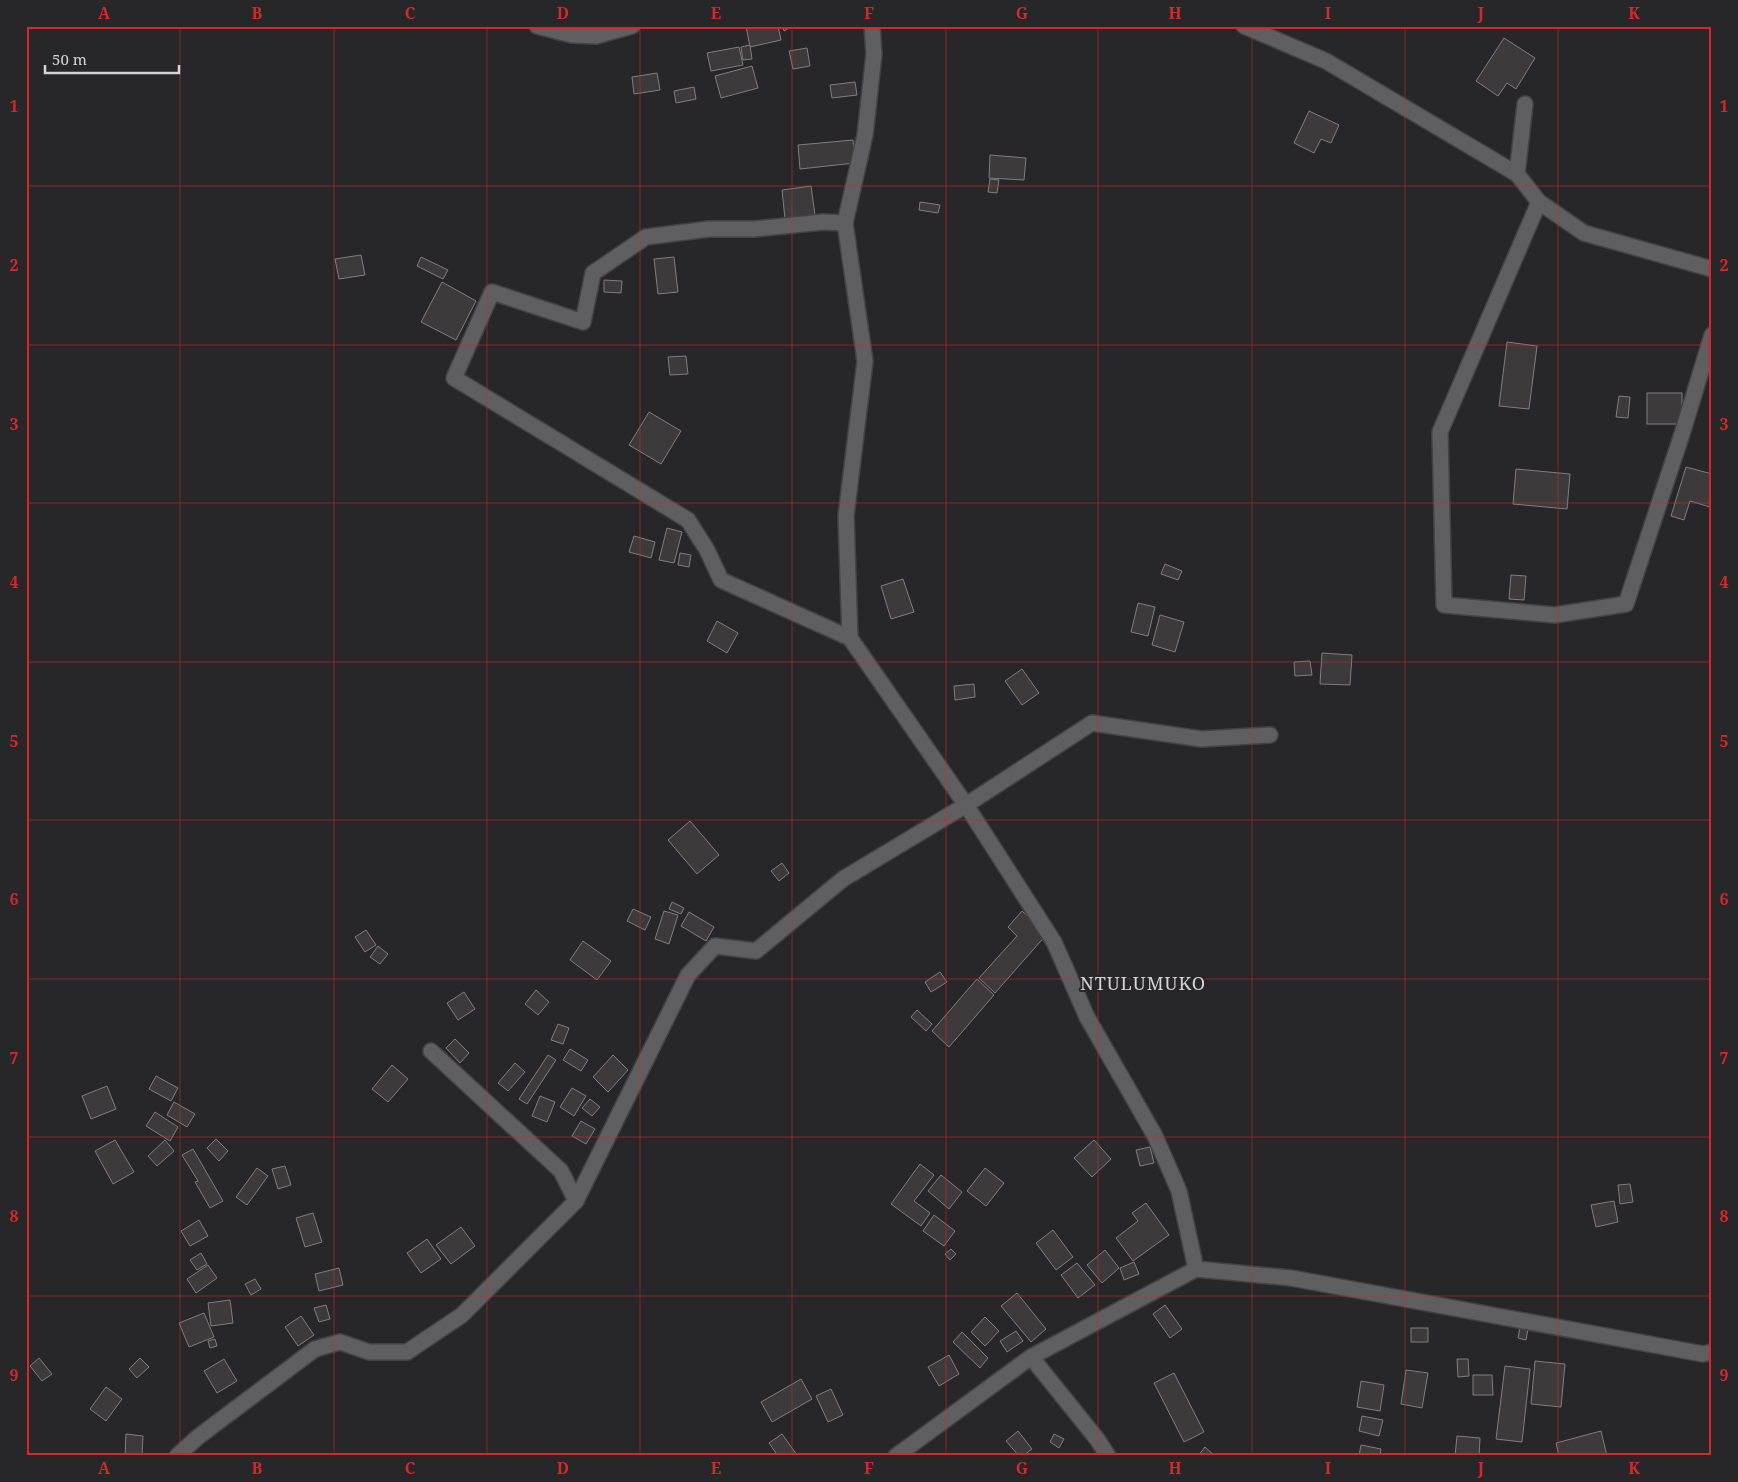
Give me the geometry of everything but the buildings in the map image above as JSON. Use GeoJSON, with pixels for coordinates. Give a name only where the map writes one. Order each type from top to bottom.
{"type":"FeatureCollection","features":[{"type":"Feature","properties":{"kind":"street"},"geometry":{"type":"LineString","coordinates":[[537,26],[572,35],[596,36],[632,26]]}},
{"type":"Feature","properties":{"kind":"street"},"geometry":{"type":"LineString","coordinates":[[850,638],[846,516],[865,361],[845,223],[865,135],[874,54],[872,26]]}},
{"type":"Feature","properties":{"kind":"street"},"geometry":{"type":"LineString","coordinates":[[1244,26],[1326,61],[1517,174],[1539,202],[1584,234],[1712,269]]}},
{"type":"Feature","properties":{"kind":"street"},"geometry":{"type":"LineString","coordinates":[[1517,174],[1525,104]]}},
{"type":"Feature","properties":{"kind":"street"},"geometry":{"type":"LineString","coordinates":[[1539,202],[1440,432],[1444,605],[1555,615],[1626,604],[1682,434],[1712,335]]}},
{"type":"Feature","properties":{"kind":"street"},"geometry":{"type":"LineString","coordinates":[[845,223],[823,222],[754,229],[709,229],[646,237],[593,273],[583,322],[492,292],[454,378],[688,520],[707,550],[721,580],[850,638],[966,805],[1054,942],[1087,1017],[1155,1136],[1179,1191],[1196,1269]]}},
{"type":"Feature","properties":{"kind":"street"},"geometry":{"type":"LineString","coordinates":[[177,1456],[198,1437],[315,1349],[340,1342],[369,1352],[408,1352],[462,1315],[576,1201],[688,975],[715,946],[756,951],[843,879],[966,805],[1092,723],[1201,739],[1270,735]]}},
{"type":"Feature","properties":{"kind":"street"},"geometry":{"type":"LineString","coordinates":[[431,1051],[561,1171],[576,1201]]}},
{"type":"Feature","properties":{"kind":"street"},"geometry":{"type":"LineString","coordinates":[[896,1456],[1031,1357],[1196,1269],[1291,1278],[1694,1353],[1712,1352]]}},
{"type":"Feature","properties":{"kind":"street"},"geometry":{"type":"LineString","coordinates":[[1031,1357],[1097,1439],[1108,1456]]}},
{"type":"Feature","properties":{"kind":"district","name":"NTULUMUKO"},"geometry":{"type":"Point","coordinates":[1143,984]}}]}
